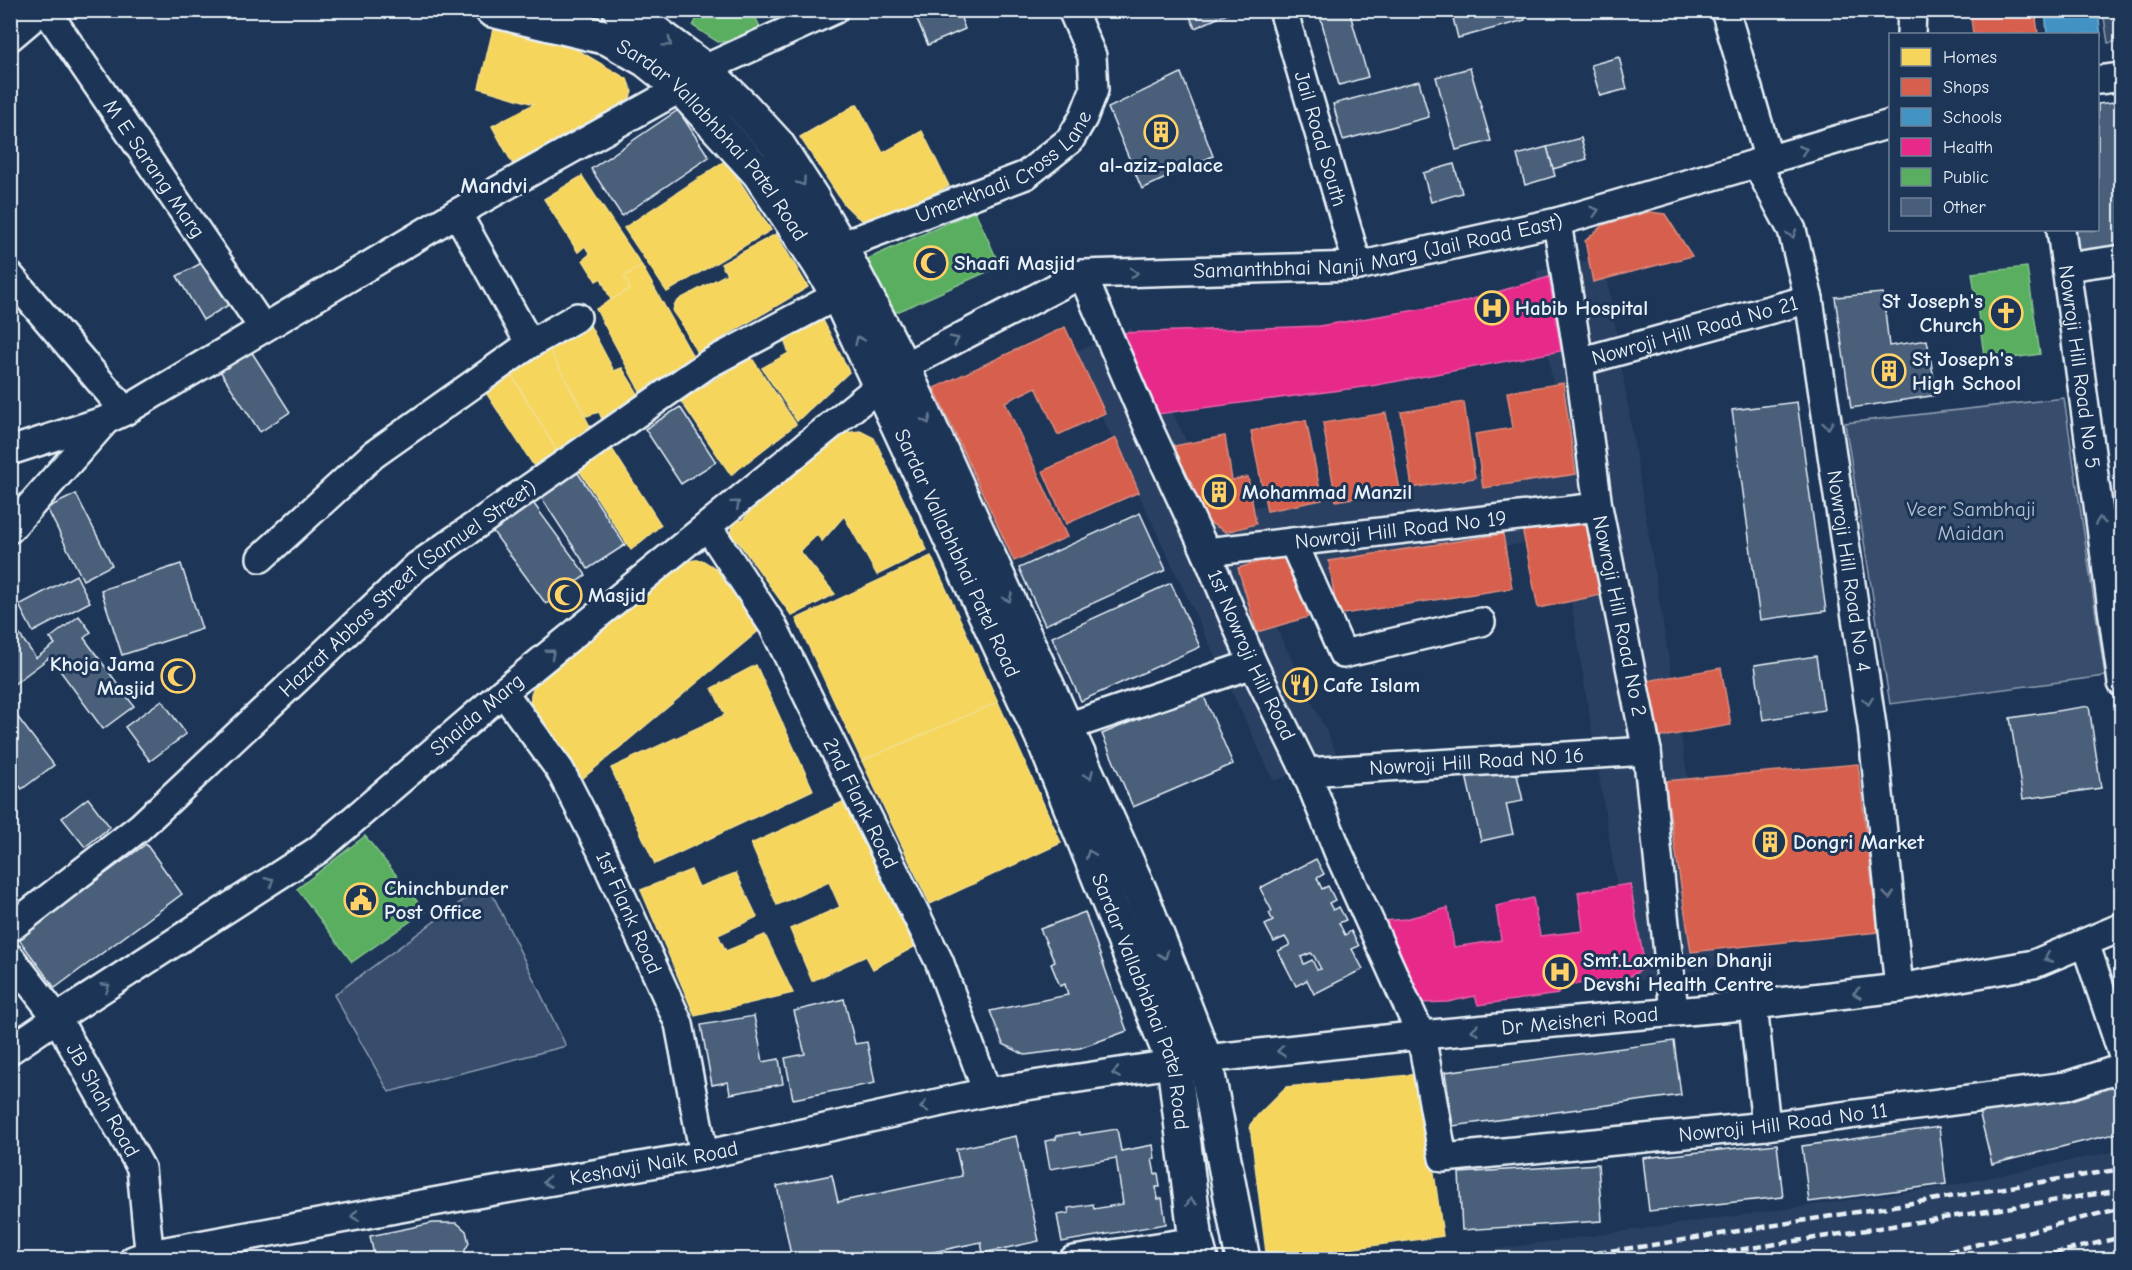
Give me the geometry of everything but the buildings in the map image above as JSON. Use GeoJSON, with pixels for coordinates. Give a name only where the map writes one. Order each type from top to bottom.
{"type":"FeatureCollection","features":[{"type":"Feature","properties":{"kind":"main road","name":"Sardar Vallabhbhai Patel Road"},"geometry":{"type":"LineString","coordinates":[[492,10],[609,38],[646,60],[692,79],[743,107],[777,144],[813,198],[830,254],[838,295],[891,376]]}},
{"type":"Feature","properties":{"kind":"main road","name":"Sardar Vallabhbhai Patel Road"},"geometry":{"type":"LineString","coordinates":[[620,10],[636,18],[692,79]]}},
{"type":"Feature","properties":{"kind":"main road","name":"Sardar Vallabhbhai Patel Road"},"geometry":{"type":"LineString","coordinates":[[830,254],[891,376],[1056,735],[1189,1062],[1243,1259]]}},
{"type":"Feature","properties":{"kind":"main road","name":"Sardar Vallabhbhai Patel Road"},"geometry":{"type":"LineString","coordinates":[[1189,1062],[1198,1250]]}},
{"type":"Feature","properties":{"kind":"street"},"geometry":{"type":"LineString","coordinates":[[10,37],[44,10]]}},
{"type":"Feature","properties":{"kind":"street","name":"M E Sarang Marg"},"geometry":{"type":"LineString","coordinates":[[44,10],[263,328]]}},
{"type":"Feature","properties":{"kind":"street"},"geometry":{"type":"LineString","coordinates":[[10,451],[115,416],[458,213],[692,79],[834,10]]}},
{"type":"Feature","properties":{"kind":"street","name":"Umerkhadi Cross Lane"},"geometry":{"type":"LineString","coordinates":[[830,254],[1026,176],[1070,140],[1083,118],[1094,90],[1092,56],[1072,10]]}},
{"type":"Feature","properties":{"kind":"street","name":"Jail Road South"},"geometry":{"type":"LineString","coordinates":[[1283,10],[1358,266]]}},
{"type":"Feature","properties":{"kind":"street","name":"Nowroji Hill Road No 4"},"geometry":{"type":"LineString","coordinates":[[1725,10],[1763,161],[1792,230],[1809,298],[1872,726],[1899,988]]}},
{"type":"Feature","properties":{"kind":"street"},"geometry":{"type":"LineString","coordinates":[[1911,33],[1912,10]]}},
{"type":"Feature","properties":{"kind":"street"},"geometry":{"type":"LineString","coordinates":[[2099,80],[2121,77]]}},
{"type":"Feature","properties":{"kind":"street","name":"Samanthbhai Nanji Marg (Jail Road East)"},"geometry":{"type":"LineString","coordinates":[[891,376],[1082,274],[1358,266],[1557,222],[1889,124]]}},
{"type":"Feature","properties":{"kind":"street"},"geometry":{"type":"LineString","coordinates":[[458,213],[530,344]]}},
{"type":"Feature","properties":{"kind":"street","name":"Nowroji Hill Road No 2"},"geometry":{"type":"LineString","coordinates":[[1557,222],[1580,362],[1598,507],[1647,751],[1674,1011]]}},
{"type":"Feature","properties":{"kind":"street","name":"Nowroji Hill Road No 5"},"geometry":{"type":"LineString","coordinates":[[2061,231],[2121,683]]}},
{"type":"Feature","properties":{"kind":"street"},"geometry":{"type":"LineString","coordinates":[[2067,267],[2121,259]]}},
{"type":"Feature","properties":{"kind":"street","name":"1st Nowroji Hill Road"},"geometry":{"type":"LineString","coordinates":[[1082,274],[1206,552],[1253,664],[1306,772],[1339,854],[1421,1035],[1443,1158]]}},
{"type":"Feature","properties":{"kind":"street"},"geometry":{"type":"LineString","coordinates":[[10,276],[115,416]]}},
{"type":"Feature","properties":{"kind":"street","name":"Hazrat Abbas Street (Samuel Street)"},"geometry":{"type":"LineString","coordinates":[[10,928],[140,827],[417,566],[708,364],[838,295]]}},
{"type":"Feature","properties":{"kind":"street","name":"Nowroji Hill Road No 21"},"geometry":{"type":"LineString","coordinates":[[1580,362],[1809,298]]}},
{"type":"Feature","properties":{"kind":"street"},"geometry":{"type":"LineString","coordinates":[[261,558],[373,455],[530,344],[577,317]]}},
{"type":"Feature","properties":{"kind":"street","name":"Shaida Marg"},"geometry":{"type":"LineString","coordinates":[[10,1050],[318,849],[503,692],[891,376]]}},
{"type":"Feature","properties":{"kind":"street"},"geometry":{"type":"LineString","coordinates":[[10,529],[115,416]]}},
{"type":"Feature","properties":{"kind":"street","name":"Nowroji Hill Road No 19"},"geometry":{"type":"LineString","coordinates":[[1206,552],[1598,507]]}},
{"type":"Feature","properties":{"kind":"street","name":"2nd Flank Road"},"geometry":{"type":"LineString","coordinates":[[708,527],[773,627],[939,961],[987,1092]]}},
{"type":"Feature","properties":{"kind":"street"},"geometry":{"type":"LineString","coordinates":[[1293,542],[1343,654],[1481,622]]}},
{"type":"Feature","properties":{"kind":"street"},"geometry":{"type":"LineString","coordinates":[[1056,735],[1253,664]]}},
{"type":"Feature","properties":{"kind":"street","name":"1st Flank Road"},"geometry":{"type":"LineString","coordinates":[[503,692],[560,770],[600,849],[679,1024],[704,1155]]}},
{"type":"Feature","properties":{"kind":"street","name":"Nowroji Hill Road N0 16"},"geometry":{"type":"LineString","coordinates":[[1306,772],[1647,751]]}},
{"type":"Feature","properties":{"kind":"street","name":"Dr Meisheri Road"},"geometry":{"type":"LineString","coordinates":[[1189,1062],[1421,1035],[1753,1005],[1899,988],[2034,964],[2121,927]]}},
{"type":"Feature","properties":{"kind":"street"},"geometry":{"type":"LineString","coordinates":[[2085,943],[2121,1053]]}},
{"type":"Feature","properties":{"kind":"street","name":"JB Shah Road"},"geometry":{"type":"LineString","coordinates":[[10,957],[57,1018],[141,1168],[144,1258]]}},
{"type":"Feature","properties":{"kind":"street"},"geometry":{"type":"LineString","coordinates":[[1753,1005],[1766,1126]]}},
{"type":"Feature","properties":{"kind":"street","name":"Keshavji Naik Road"},"geometry":{"type":"LineString","coordinates":[[144,1258],[471,1195],[704,1155],[987,1092],[1189,1062]]}},
{"type":"Feature","properties":{"kind":"street","name":"Nowroji Hill Road No 11"},"geometry":{"type":"LineString","coordinates":[[1443,1158],[1766,1126],[2066,1086],[2121,1068]]}},
{"type":"Feature","properties":{"kind":"street"},"geometry":{"type":"LineString","coordinates":[[1073,1260],[1198,1250]]}},
{"type":"Feature","properties":{"kind":"shaded area"},"geometry":{"type":"Polygon","coordinates":[[[1604,257],[1718,966],[1632,982],[1561,537],[1258,589],[1338,756],[1274,781],[1072,353],[1131,328],[1221,512],[1564,461],[1536,271],[1604,257]]]}},
{"type":"Feature","properties":{"kind":"shaded area"},"geometry":{"type":"Polygon","coordinates":[[[2121,1150],[2121,1259],[1425,1259],[1943,1187],[2121,1150]]]}},
{"type":"Feature","properties":{"kind":"green space"},"geometry":{"type":"Polygon","coordinates":[[[2103,11],[2121,11],[2121,41],[2108,43],[2103,11]]]}},
{"type":"Feature","properties":{"kind":"green space","name":"Veer Sambhaji Maidan"},"geometry":{"type":"Polygon","coordinates":[[[2064,398],[2105,676],[1890,704],[1845,423],[2064,398]]]}},
{"type":"Feature","properties":{"kind":"green space"},"geometry":{"type":"Polygon","coordinates":[[[487,883],[566,1046],[389,1092],[334,995],[487,883]]]}},
{"type":"Feature","properties":{"kind":"railway"},"geometry":{"type":"LineString","coordinates":[[1544,1260],[1646,1246],[2122,1169]]}},
{"type":"Feature","properties":{"kind":"railway"},"geometry":{"type":"LineString","coordinates":[[1674,1260],[2122,1190]]}},
{"type":"Feature","properties":{"kind":"railway"},"geometry":{"type":"LineString","coordinates":[[1909,1260],[2122,1208]]}},
{"type":"Feature","properties":{"kind":"railway"},"geometry":{"type":"LineString","coordinates":[[2027,1260],[2122,1237]]}},
{"type":"Feature","properties":{"kind":"railway"},"geometry":{"type":"LineString","coordinates":[[2113,1260],[2122,1257]]}},
{"type":"Feature","properties":{"kind":"place","name":"al-aziz-palace"},"geometry":{"type":"Point","coordinates":[1161,132]}},
{"type":"Feature","properties":{"kind":"place","name":"Shaafi Masjid"},"geometry":{"type":"Point","coordinates":[931,263]}},
{"type":"Feature","properties":{"kind":"place","name":"Habib Hospital"},"geometry":{"type":"Point","coordinates":[1492,308]}},
{"type":"Feature","properties":{"kind":"place","name":"St Joseph's Church"},"geometry":{"type":"Point","coordinates":[2006,313]}},
{"type":"Feature","properties":{"kind":"place","name":"St Joseph's High School"},"geometry":{"type":"Point","coordinates":[1889,371]}},
{"type":"Feature","properties":{"kind":"place","name":"Mohammad Manzil"},"geometry":{"type":"Point","coordinates":[1219,492]}},
{"type":"Feature","properties":{"kind":"place","name":"Masjid"},"geometry":{"type":"Point","coordinates":[565,595]}},
{"type":"Feature","properties":{"kind":"place","name":"Khoja Jama Masjid"},"geometry":{"type":"Point","coordinates":[178,676]}},
{"type":"Feature","properties":{"kind":"place","name":"Cafe Islam"},"geometry":{"type":"Point","coordinates":[1300,685]}},
{"type":"Feature","properties":{"kind":"place","name":"Dongri Market"},"geometry":{"type":"Point","coordinates":[1770,842]}},
{"type":"Feature","properties":{"kind":"place","name":"Chinchbunder Post Office"},"geometry":{"type":"Point","coordinates":[361,900]}},
{"type":"Feature","properties":{"kind":"place","name":"Smt.Laxmiben Dhanji Devshi Health Centre"},"geometry":{"type":"Point","coordinates":[1560,972]}},
{"type":"Feature","properties":{"kind":"district","name":"Mandvi"},"geometry":{"type":"Point","coordinates":[494,186]}}]}
